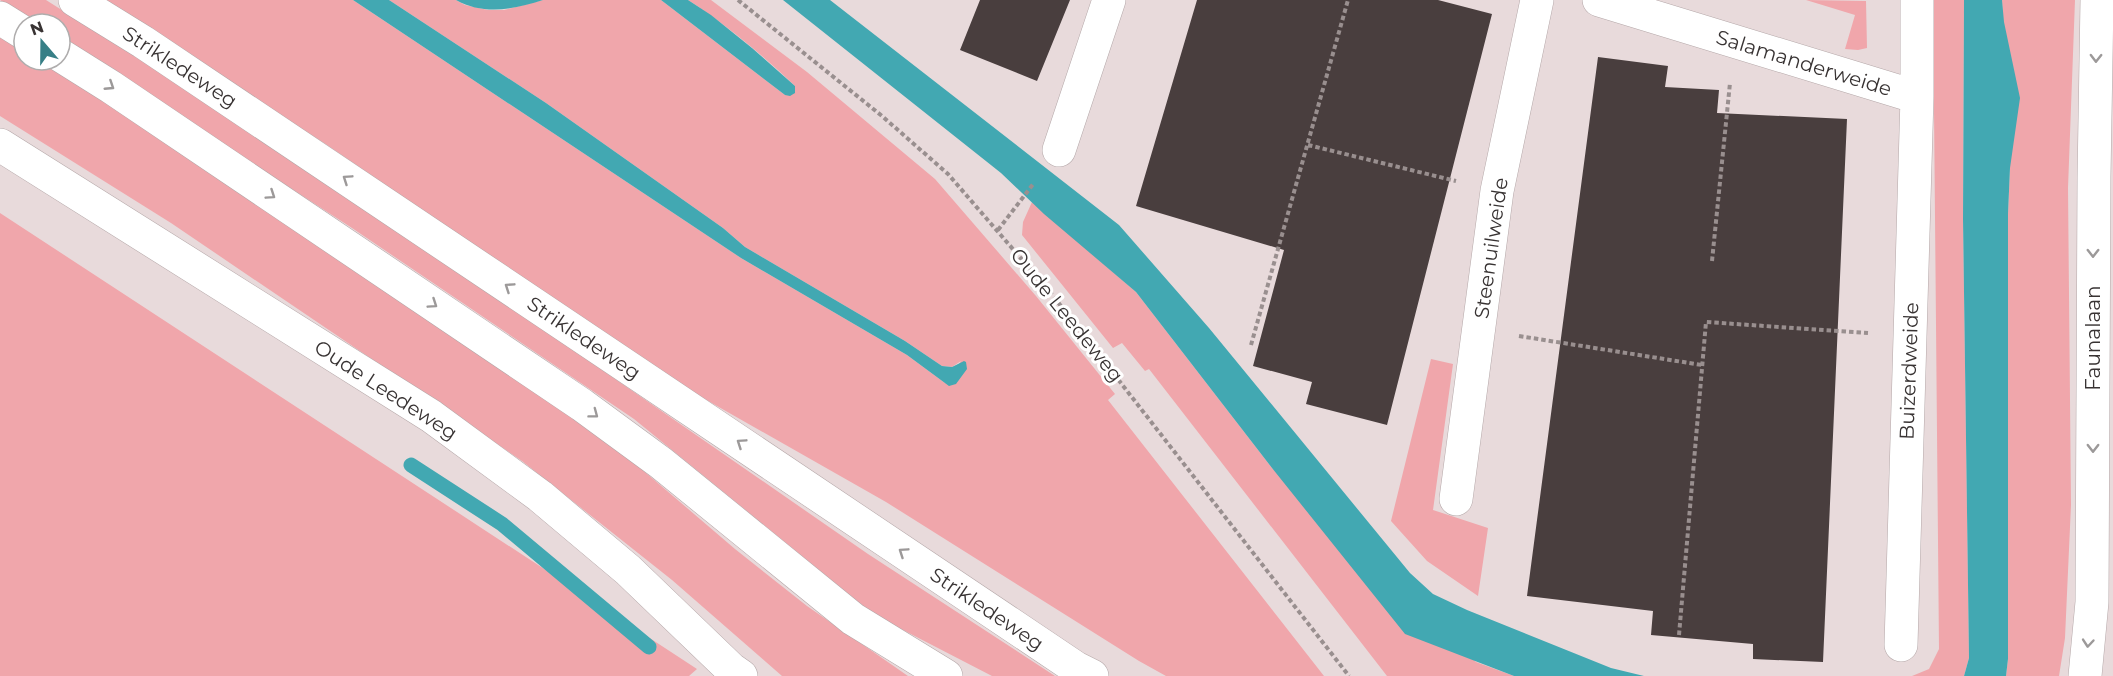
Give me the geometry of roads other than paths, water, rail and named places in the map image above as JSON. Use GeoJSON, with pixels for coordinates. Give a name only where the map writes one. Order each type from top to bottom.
{"type":"FeatureCollection","features":[{"type":"Feature","properties":{"kind":"street","name":"Strikledeweg"},"geometry":{"type":"LineString","coordinates":[[75,0],[143,42],[1076,668],[1092,676]]}},
{"type":"Feature","properties":{"kind":"street"},"geometry":{"type":"LineString","coordinates":[[1059,150],[1108,0]]}},
{"type":"Feature","properties":{"kind":"street","name":"Steenuilweide"},"geometry":{"type":"LineString","coordinates":[[1456,499],[1497,191],[1537,0]]}},
{"type":"Feature","properties":{"kind":"street","name":"Salamanderweide"},"geometry":{"type":"LineString","coordinates":[[1599,0],[1917,97],[1917,0]]}},
{"type":"Feature","properties":{"kind":"street","name":"Faunalaan"},"geometry":{"type":"LineString","coordinates":[[2085,676],[2092,602],[2097,0]]}},
{"type":"Feature","properties":{"kind":"street"},"geometry":{"type":"LineString","coordinates":[[72,63],[582,405],[661,464],[853,619],[946,676]]}},
{"type":"Feature","properties":{"kind":"street","name":"Buizerdweide"},"geometry":{"type":"LineString","coordinates":[[1901,645],[1917,97]]}},
{"type":"Feature","properties":{"kind":"street","name":"Oude Leedeweg"},"geometry":{"type":"LineString","coordinates":[[0,145],[431,416],[540,496],[628,570],[741,676]]}},
{"type":"Feature","properties":{"kind":"water"},"geometry":{"type":"Polygon","coordinates":[[[353,0],[389,0],[546,103],[723,228],[745,247],[905,341],[942,366],[952,367],[964,361],[967,369],[956,384],[949,386],[907,355],[741,258],[353,0]]]}},
{"type":"Feature","properties":{"kind":"water"},"geometry":{"type":"Polygon","coordinates":[[[456,0],[543,0],[510,8],[489,9],[467,5],[456,0]]]}},
{"type":"Feature","properties":{"kind":"water"},"geometry":{"type":"Polygon","coordinates":[[[661,0],[688,0],[711,15],[795,86],[795,93],[790,96],[785,95],[661,0]]]}},
{"type":"Feature","properties":{"kind":"water"},"geometry":{"type":"Polygon","coordinates":[[[783,0],[830,0],[1119,225],[1209,328],[1410,573],[1433,594],[1611,668],[1644,676],[1514,676],[1405,634],[1272,468],[1136,292],[1044,214],[1001,173],[783,0]]]}},
{"type":"Feature","properties":{"kind":"water"},"geometry":{"type":"Polygon","coordinates":[[[1964,0],[2002,0],[2004,22],[2020,98],[2010,168],[2008,214],[2008,659],[2006,676],[1964,676],[1969,658],[1963,219],[1964,0]]]}},
{"type":"Feature","properties":{"kind":"waterway"},"geometry":{"type":"LineString","coordinates":[[411,465],[502,524],[649,647]]}}]}
